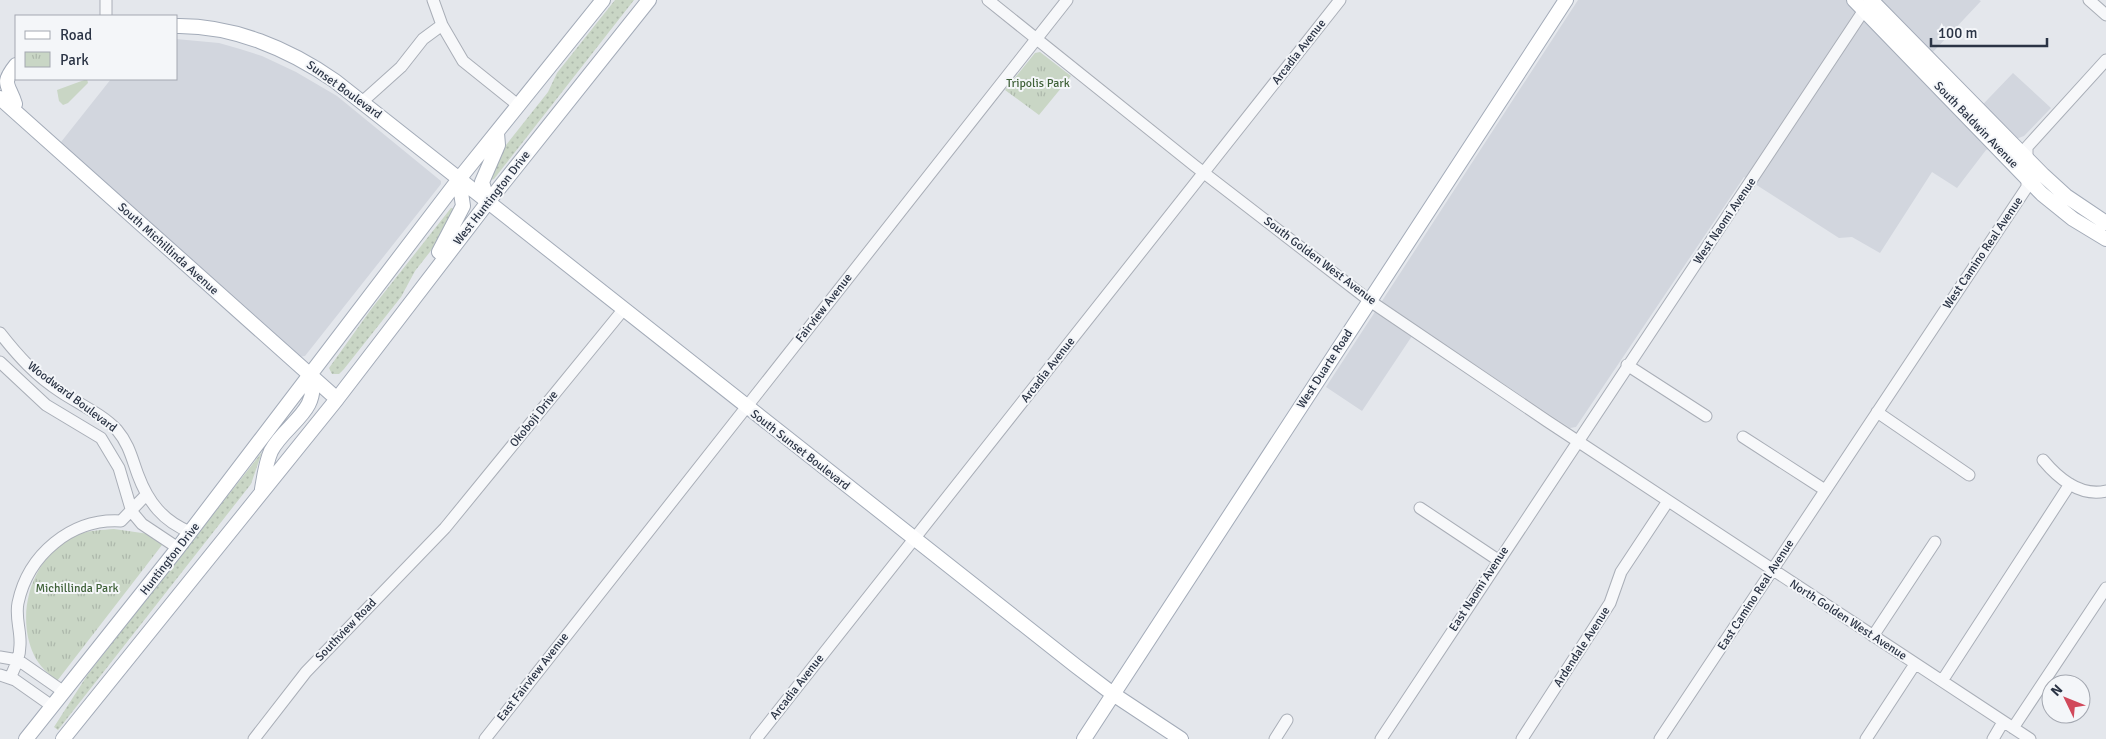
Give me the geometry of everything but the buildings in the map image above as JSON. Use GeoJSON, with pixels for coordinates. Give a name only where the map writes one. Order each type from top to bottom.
{"type":"FeatureCollection","features":[{"type":"Feature","properties":{"kind":"main road"},"geometry":{"type":"LineString","coordinates":[[261,492],[271,450],[312,402],[314,387],[310,376],[459,179],[603,0]]}},
{"type":"Feature","properties":{"kind":"main road","name":"West Huntington Drive"},"geometry":{"type":"LineString","coordinates":[[337,399],[488,202],[649,0]]}},
{"type":"Feature","properties":{"kind":"main road","name":"West Duarte Road"},"geometry":{"type":"LineString","coordinates":[[1084,739],[1566,0]]}},
{"type":"Feature","properties":{"kind":"main road","name":"South Baldwin Avenue"},"geometry":{"type":"LineString","coordinates":[[1854,0],[1868,3],[2027,160],[2066,196],[2106,223]]}},
{"type":"Feature","properties":{"kind":"main road","name":"South Baldwin Avenue"},"geometry":{"type":"LineString","coordinates":[[1868,3],[2042,194],[2073,219],[2106,239]]}},
{"type":"Feature","properties":{"kind":"main road","name":"Sunset Boulevard"},"geometry":{"type":"LineString","coordinates":[[178,26],[217,30],[278,49],[316,68],[488,202]]}},
{"type":"Feature","properties":{"kind":"main road"},"geometry":{"type":"LineString","coordinates":[[0,68],[15,61]]}},
{"type":"Feature","properties":{"kind":"main road"},"geometry":{"type":"LineString","coordinates":[[15,66],[4,80],[3,86],[14,98],[18,114]]}},
{"type":"Feature","properties":{"kind":"main road","name":"South Michillinda Avenue"},"geometry":{"type":"LineString","coordinates":[[0,98],[337,399]]}},
{"type":"Feature","properties":{"kind":"main road"},"geometry":{"type":"LineString","coordinates":[[488,202],[482,182],[498,145],[497,133]]}},
{"type":"Feature","properties":{"kind":"main road"},"geometry":{"type":"LineString","coordinates":[[429,278],[437,256],[463,206],[459,179]]}},
{"type":"Feature","properties":{"kind":"main road","name":"South Sunset Boulevard"},"geometry":{"type":"LineString","coordinates":[[488,202],[746,408],[1113,694],[1181,739]]}},
{"type":"Feature","properties":{"kind":"main road","name":"Huntington Drive"},"geometry":{"type":"LineString","coordinates":[[26,739],[178,548],[310,376]]}},
{"type":"Feature","properties":{"kind":"main road"},"geometry":{"type":"LineString","coordinates":[[63,739],[337,399]]}},
{"type":"Feature","properties":{"kind":"street"},"geometry":{"type":"LineString","coordinates":[[106,0],[106,15]]}},
{"type":"Feature","properties":{"kind":"street"},"geometry":{"type":"LineString","coordinates":[[433,0],[442,25],[463,61],[518,106]]}},
{"type":"Feature","properties":{"kind":"street","name":"South Golden West Avenue"},"geometry":{"type":"LineString","coordinates":[[988,0],[1203,172],[1370,301],[1668,501]]}},
{"type":"Feature","properties":{"kind":"street","name":"Fairview Avenue"},"geometry":{"type":"LineString","coordinates":[[582,616],[1067,0]]}},
{"type":"Feature","properties":{"kind":"street","name":"Arcadia Avenue"},"geometry":{"type":"LineString","coordinates":[[756,739],[1340,0]]}},
{"type":"Feature","properties":{"kind":"street"},"geometry":{"type":"LineString","coordinates":[[2089,0],[2106,15]]}},
{"type":"Feature","properties":{"kind":"street","name":"West Naomi Avenue"},"geometry":{"type":"LineString","coordinates":[[1578,440],[1868,3]]}},
{"type":"Feature","properties":{"kind":"street"},"geometry":{"type":"LineString","coordinates":[[362,102],[401,67],[423,39],[442,25]]}},
{"type":"Feature","properties":{"kind":"street","name":"West Camino Real Avenue"},"geometry":{"type":"LineString","coordinates":[[1852,451],[2027,187],[2027,147],[2106,60]]}},
{"type":"Feature","properties":{"kind":"street","name":"Okoboji Drive"},"geometry":{"type":"LineString","coordinates":[[445,528],[623,310]]}},
{"type":"Feature","properties":{"kind":"street","name":"Woodward Boulevard"},"geometry":{"type":"LineString","coordinates":[[0,333],[33,371],[107,421],[118,431],[133,456],[146,495],[155,509],[167,520],[190,532]]}},
{"type":"Feature","properties":{"kind":"street","name":"Woodward Boulevard"},"geometry":{"type":"LineString","coordinates":[[0,362],[46,405],[101,438],[113,455],[132,512],[142,524],[178,548]]}},
{"type":"Feature","properties":{"kind":"street"},"geometry":{"type":"LineString","coordinates":[[1626,366],[1706,416]]}},
{"type":"Feature","properties":{"kind":"street"},"geometry":{"type":"LineString","coordinates":[[72,419],[83,405]]}},
{"type":"Feature","properties":{"kind":"street"},"geometry":{"type":"LineString","coordinates":[[1878,412],[1970,474]]}},
{"type":"Feature","properties":{"kind":"street"},"geometry":{"type":"LineString","coordinates":[[1743,437],[1825,490]]}},
{"type":"Feature","properties":{"kind":"street","name":"East Naomi Avenue"},"geometry":{"type":"LineString","coordinates":[[1381,739],[1578,440]]}},
{"type":"Feature","properties":{"kind":"street","name":"East Camino Real Avenue"},"geometry":{"type":"LineString","coordinates":[[1660,739],[1852,451]]}},
{"type":"Feature","properties":{"kind":"street"},"geometry":{"type":"LineString","coordinates":[[2042,460],[2070,484],[2083,491],[2106,491]]}},
{"type":"Feature","properties":{"kind":"street"},"geometry":{"type":"LineString","coordinates":[[1942,681],[2070,484]]}},
{"type":"Feature","properties":{"kind":"street"},"geometry":{"type":"LineString","coordinates":[[52,706],[5,676],[18,660],[21,644],[17,622],[18,604],[30,570],[42,553],[58,539],[76,529],[95,524],[121,521],[132,512],[146,495]]}},
{"type":"Feature","properties":{"kind":"street","name":"North Golden West Avenue"},"geometry":{"type":"LineString","coordinates":[[1668,501],[2030,739]]}},
{"type":"Feature","properties":{"kind":"street","name":"Ardendale Avenue"},"geometry":{"type":"LineString","coordinates":[[1522,739],[1610,603],[1621,572],[1668,501]]}},
{"type":"Feature","properties":{"kind":"street"},"geometry":{"type":"LineString","coordinates":[[1420,508],[1498,560]]}},
{"type":"Feature","properties":{"kind":"street","name":"Southview Road"},"geometry":{"type":"LineString","coordinates":[[254,739],[306,672],[445,528]]}},
{"type":"Feature","properties":{"kind":"street"},"geometry":{"type":"LineString","coordinates":[[1872,636],[1935,542]]}},
{"type":"Feature","properties":{"kind":"street"},"geometry":{"type":"LineString","coordinates":[[1992,739],[2008,725],[2106,588]]}},
{"type":"Feature","properties":{"kind":"street","name":"East Fairview Avenue"},"geometry":{"type":"LineString","coordinates":[[485,739],[582,616]]}},
{"type":"Feature","properties":{"kind":"street"},"geometry":{"type":"LineString","coordinates":[[0,657],[18,660],[64,692]]}},
{"type":"Feature","properties":{"kind":"street"},"geometry":{"type":"LineString","coordinates":[[1866,739],[1915,664]]}},
{"type":"Feature","properties":{"kind":"street"},"geometry":{"type":"LineString","coordinates":[[1275,739],[1286,720]]}},
{"type":"Feature","properties":{"kind":"shaded area"},"geometry":{"type":"Polygon","coordinates":[[[1578,0],[1979,0],[1981,1],[1916,70],[1966,122],[2013,73],[2051,108],[2024,136],[1986,150],[1957,188],[1932,172],[1880,253],[1852,237],[1839,238],[1744,177],[1576,427],[1570,428],[1418,327],[1362,411],[1326,387],[1578,0]]]}},
{"type":"Feature","properties":{"kind":"shaded area"},"geometry":{"type":"Polygon","coordinates":[[[178,39],[219,43],[262,56],[296,72],[337,96],[441,181],[441,184],[305,356],[299,357],[279,341],[61,142],[110,80],[178,80],[178,39]]]}},
{"type":"Feature","properties":{"kind":"green space"},"geometry":{"type":"Polygon","coordinates":[[[615,0],[634,0],[494,179],[488,181],[495,159],[548,92],[557,73],[615,0]]]}},
{"type":"Feature","properties":{"kind":"green space","name":"Tripolis Park"},"geometry":{"type":"Polygon","coordinates":[[[1040,52],[1071,76],[1039,115],[1005,90],[1035,53],[1040,52]]]}},
{"type":"Feature","properties":{"kind":"green space"},"geometry":{"type":"Polygon","coordinates":[[[87,80],[88,83],[68,103],[63,105],[59,101],[57,90],[87,80]]]}},
{"type":"Feature","properties":{"kind":"green space"},"geometry":{"type":"Polygon","coordinates":[[[451,208],[456,209],[451,225],[415,271],[401,297],[344,369],[339,374],[332,374],[329,368],[372,308],[451,208]]]}},
{"type":"Feature","properties":{"kind":"green space"},"geometry":{"type":"Polygon","coordinates":[[[262,452],[251,484],[58,730],[54,727],[88,674],[262,452]]]}},
{"type":"Feature","properties":{"kind":"green space","name":"Michillinda Park"},"geometry":{"type":"Polygon","coordinates":[[[114,529],[149,534],[162,545],[57,681],[38,663],[28,638],[26,621],[27,603],[32,586],[39,569],[63,543],[79,534],[96,530],[114,529]]]}}]}
